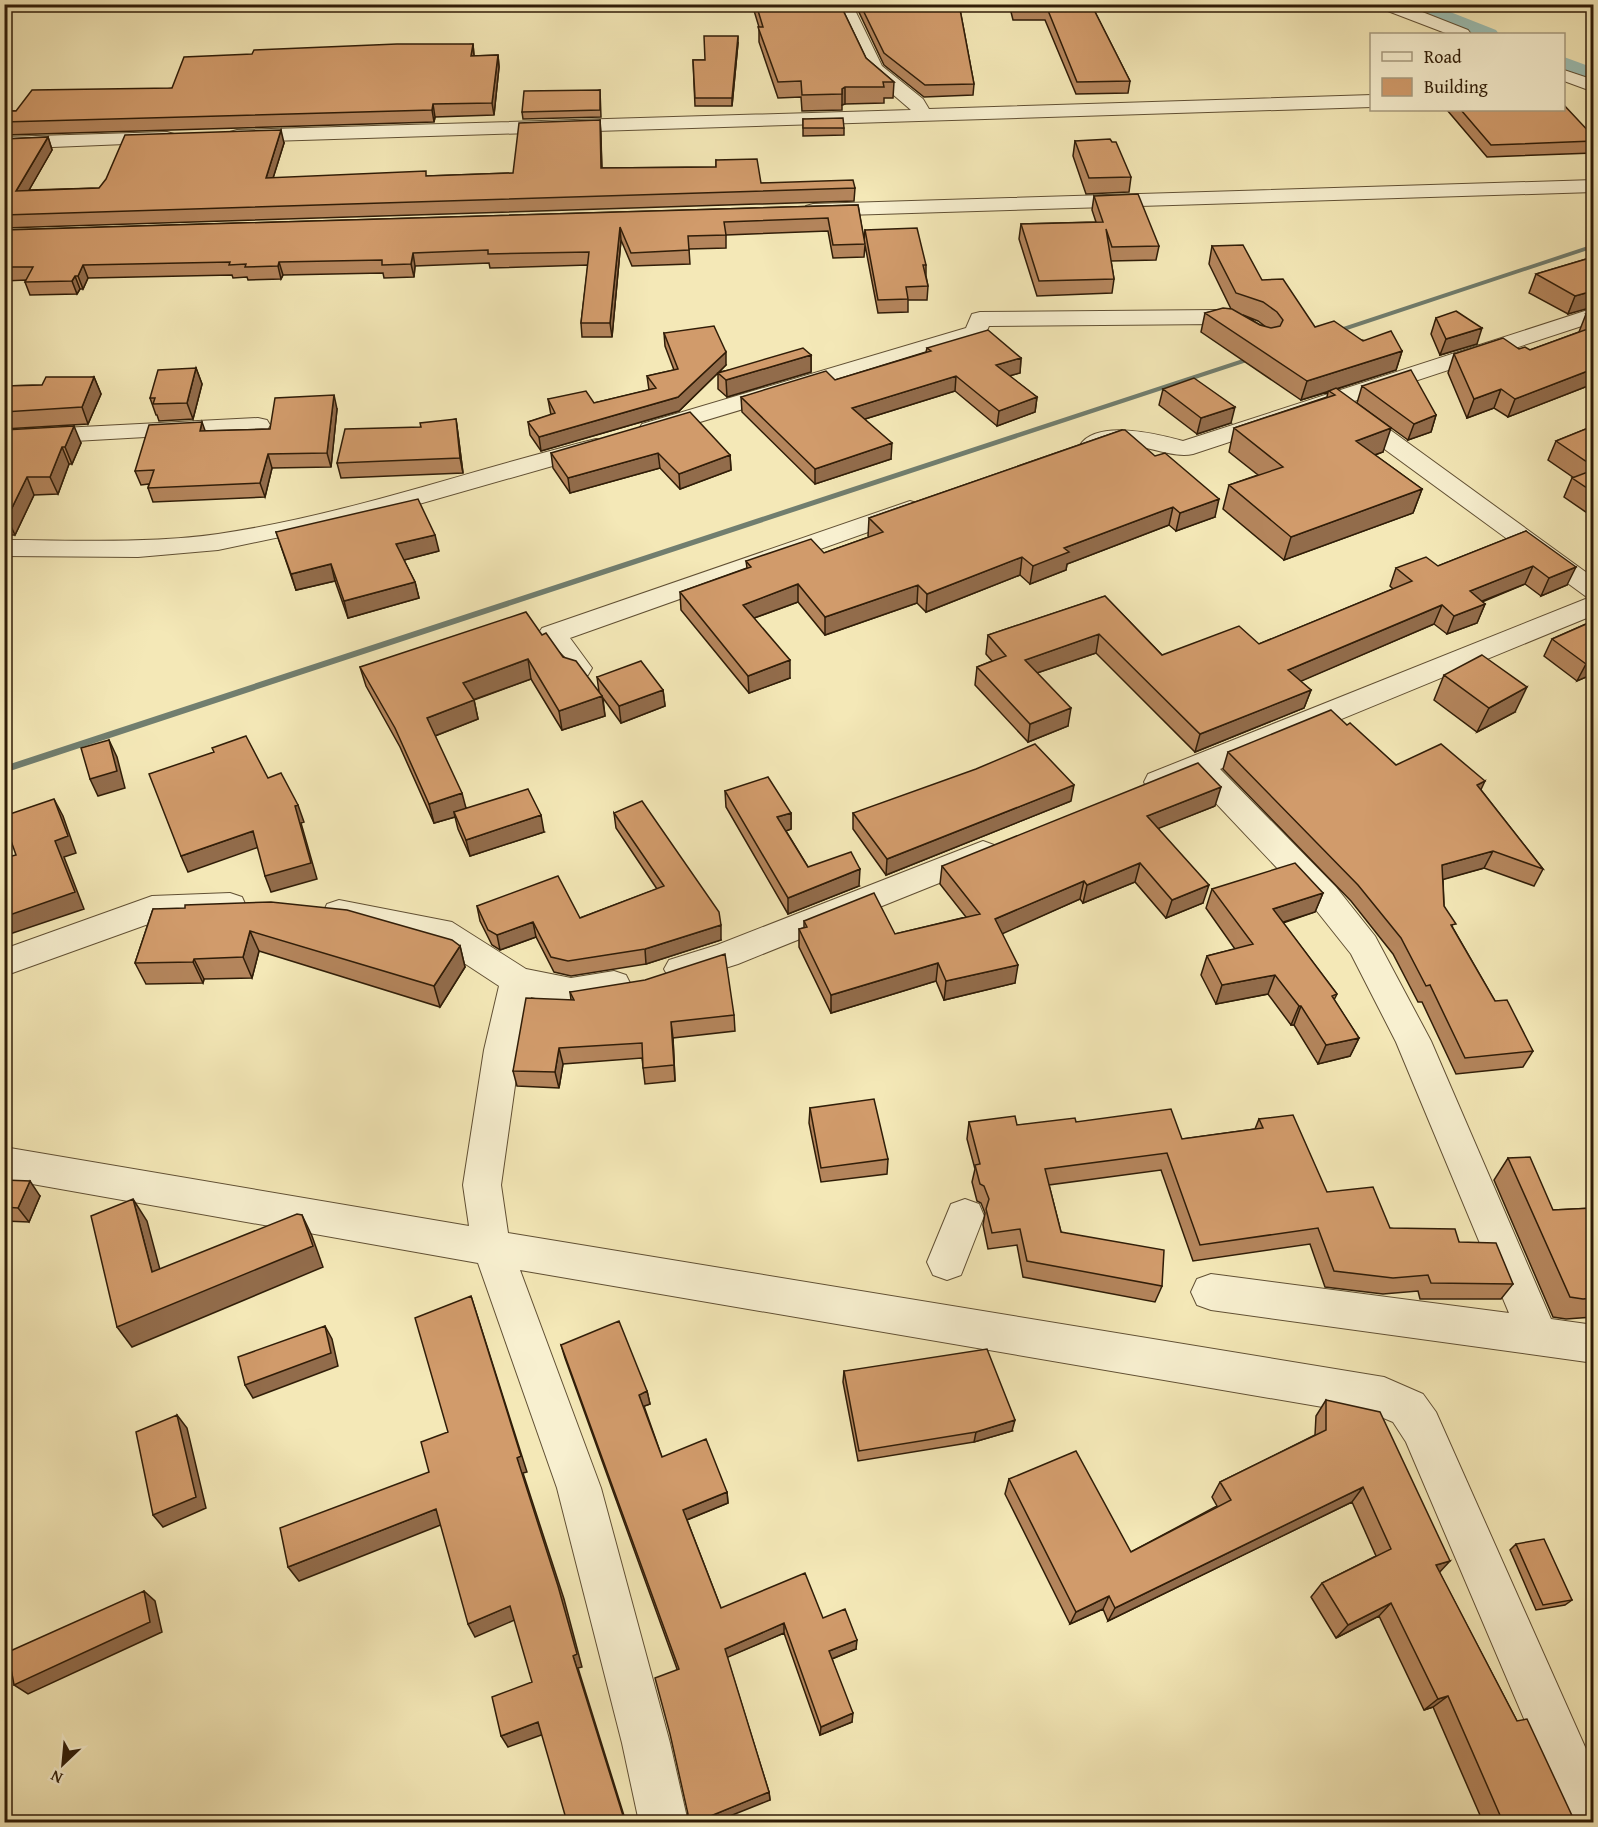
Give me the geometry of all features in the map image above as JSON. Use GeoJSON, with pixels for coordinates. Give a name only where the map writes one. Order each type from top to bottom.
{"type":"FeatureCollection","features":[{"type":"Feature","properties":{"kind":"street"},"geometry":{"type":"LineString","coordinates":[[843,4],[874,69],[916,103],[924,115]]}},
{"type":"Feature","properties":{"kind":"street"},"geometry":{"type":"LineString","coordinates":[[1386,4],[1459,33]]}},
{"type":"Feature","properties":{"kind":"street"},"geometry":{"type":"LineString","coordinates":[[1565,76],[1593,87]]}},
{"type":"Feature","properties":{"kind":"street"},"geometry":{"type":"LineString","coordinates":[[1565,96],[1593,95]]}},
{"type":"Feature","properties":{"kind":"street"},"geometry":{"type":"LineString","coordinates":[[219,137],[1370,101]]}},
{"type":"Feature","properties":{"kind":"street"},"geometry":{"type":"LineString","coordinates":[[4,143],[184,138]]}},
{"type":"Feature","properties":{"kind":"street"},"geometry":{"type":"LineString","coordinates":[[793,211],[1593,186]]}},
{"type":"Feature","properties":{"kind":"street"},"geometry":{"type":"LineString","coordinates":[[1071,452],[1116,436],[1151,440],[1184,449],[1593,315]]}},
{"type":"Feature","properties":{"kind":"street"},"geometry":{"type":"LineString","coordinates":[[4,548],[138,548],[215,542],[321,523],[618,439],[976,332],[980,319],[1217,317],[1240,322],[1265,339]]}},
{"type":"Feature","properties":{"kind":"street"},"geometry":{"type":"LineString","coordinates":[[1335,401],[1593,591]]}},
{"type":"Feature","properties":{"kind":"street"},"geometry":{"type":"LineString","coordinates":[[4,438],[258,425]]}},
{"type":"Feature","properties":{"kind":"street"},"geometry":{"type":"LineString","coordinates":[[578,668],[552,634],[935,500]]}},
{"type":"Feature","properties":{"kind":"street"},"geometry":{"type":"LineString","coordinates":[[1133,793],[1593,605]]}},
{"type":"Feature","properties":{"kind":"street"},"geometry":{"type":"LineString","coordinates":[[1199,766],[1324,896],[1364,945],[1413,1041],[1538,1335]]}},
{"type":"Feature","properties":{"kind":"street"},"geometry":{"type":"LineString","coordinates":[[306,910],[340,913],[440,931],[517,981],[571,992],[653,978],[726,955],[1012,841]]}},
{"type":"Feature","properties":{"kind":"street"},"geometry":{"type":"LineString","coordinates":[[4,963],[152,909],[238,905],[261,907]]}},
{"type":"Feature","properties":{"kind":"street"},"geometry":{"type":"LineString","coordinates":[[517,981],[502,1050],[482,1185],[491,1246],[579,1488],[646,1743],[663,1822]]}},
{"type":"Feature","properties":{"kind":"street"},"geometry":{"type":"LineString","coordinates":[[4,1163],[562,1260],[944,1316],[1384,1397],[1408,1408],[1421,1426],[1593,1822]]}},
{"type":"Feature","properties":{"kind":"street"},"geometry":{"type":"LineString","coordinates":[[947,1262],[965,1216]]}},
{"type":"Feature","properties":{"kind":"street"},"geometry":{"type":"LineString","coordinates":[[1211,1292],[1593,1344]]}},
{"type":"Feature","properties":{"kind":"building"},"geometry":{"type":"Polygon","coordinates":[[[756,4],[840,4],[866,58],[894,82],[883,82],[884,87],[845,87],[842,89],[842,94],[802,95],[801,81],[778,82],[758,27],[763,27],[756,4]]]}},
{"type":"Feature","properties":{"kind":"building"},"geometry":{"type":"Polygon","coordinates":[[[860,4],[959,4],[974,84],[925,85],[884,53],[860,4]]]}},
{"type":"Feature","properties":{"kind":"building"},"geometry":{"type":"Polygon","coordinates":[[[1013,4],[1091,4],[1130,81],[1077,82],[1047,8],[1014,8],[1013,4]]]}},
{"type":"Feature","properties":{"kind":"building"},"geometry":{"type":"Polygon","coordinates":[[[704,36],[738,36],[732,98],[695,98],[693,60],[705,60],[704,36]]]}},
{"type":"Feature","properties":{"kind":"building"},"geometry":{"type":"Polygon","coordinates":[[[397,44],[473,44],[471,56],[498,55],[492,103],[433,104],[432,110],[4,122],[4,111],[16,111],[32,90],[172,88],[184,57],[252,54],[254,50],[397,44]]]}},
{"type":"Feature","properties":{"kind":"building"},"geometry":{"type":"Polygon","coordinates":[[[600,90],[600,110],[522,112],[524,91],[600,90]]]}},
{"type":"Feature","properties":{"kind":"building"},"geometry":{"type":"Polygon","coordinates":[[[1565,106],[1593,136],[1593,141],[1491,145],[1462,111],[1565,111],[1565,106]]]}},
{"type":"Feature","properties":{"kind":"building"},"geometry":{"type":"Polygon","coordinates":[[[843,118],[844,128],[803,128],[803,119],[843,118]]]}},
{"type":"Feature","properties":{"kind":"building"},"geometry":{"type":"Polygon","coordinates":[[[600,120],[601,168],[716,167],[716,160],[757,159],[761,183],[853,180],[855,188],[4,215],[4,139],[48,137],[16,191],[99,188],[106,179],[125,135],[281,130],[266,178],[426,171],[426,176],[513,173],[519,123],[600,120]]]}},
{"type":"Feature","properties":{"kind":"building"},"geometry":{"type":"Polygon","coordinates":[[[1110,139],[1116,142],[1131,177],[1089,178],[1075,141],[1110,139]]]}},
{"type":"Feature","properties":{"kind":"building"},"geometry":{"type":"Polygon","coordinates":[[[1138,194],[1159,246],[1112,247],[1106,229],[1114,279],[1039,281],[1021,224],[1103,222],[1094,196],[1138,194]]]}},
{"type":"Feature","properties":{"kind":"building"},"geometry":{"type":"Polygon","coordinates":[[[858,205],[865,244],[833,245],[828,218],[724,222],[726,235],[688,236],[689,250],[631,253],[620,227],[610,323],[581,323],[589,252],[488,254],[488,250],[413,253],[411,264],[382,265],[382,260],[279,262],[278,266],[245,267],[246,264],[229,265],[230,262],[83,265],[78,276],[75,276],[72,281],[25,282],[33,267],[4,267],[4,230],[858,205]]]}},
{"type":"Feature","properties":{"kind":"building"},"geometry":{"type":"Polygon","coordinates":[[[917,228],[926,265],[923,265],[928,286],[906,287],[908,299],[878,300],[865,230],[917,228]]]}},
{"type":"Feature","properties":{"kind":"building"},"geometry":{"type":"Polygon","coordinates":[[[1243,245],[1262,280],[1283,279],[1315,327],[1334,321],[1363,341],[1391,331],[1402,351],[1307,381],[1205,313],[1223,308],[1232,309],[1260,325],[1271,328],[1280,326],[1283,320],[1277,312],[1263,302],[1236,293],[1212,246],[1243,245]]]}},
{"type":"Feature","properties":{"kind":"building"},"geometry":{"type":"Polygon","coordinates":[[[1593,257],[1593,291],[1575,296],[1536,274],[1593,257]]]}},
{"type":"Feature","properties":{"kind":"building"},"geometry":{"type":"Polygon","coordinates":[[[1456,311],[1482,328],[1446,339],[1436,318],[1456,311]]]}},
{"type":"Feature","properties":{"kind":"building"},"geometry":{"type":"Polygon","coordinates":[[[714,326],[726,352],[678,397],[539,437],[528,422],[555,413],[548,399],[586,391],[594,403],[656,388],[647,376],[678,369],[664,333],[714,326]]]}},
{"type":"Feature","properties":{"kind":"building"},"geometry":{"type":"Polygon","coordinates":[[[1593,327],[1593,369],[1515,399],[1501,389],[1474,399],[1454,354],[1503,338],[1519,349],[1525,347],[1530,350],[1593,327]]]}},
{"type":"Feature","properties":{"kind":"building"},"geometry":{"type":"Polygon","coordinates":[[[988,330],[1021,358],[996,365],[1037,397],[999,411],[956,376],[852,408],[892,443],[815,469],[741,397],[826,371],[835,380],[931,351],[927,348],[988,330]]]}},
{"type":"Feature","properties":{"kind":"building"},"geometry":{"type":"Polygon","coordinates":[[[803,348],[811,355],[726,380],[718,373],[803,348]]]}},
{"type":"Feature","properties":{"kind":"building"},"geometry":{"type":"Polygon","coordinates":[[[196,368],[187,403],[153,404],[155,398],[150,398],[158,370],[196,368]]]}},
{"type":"Feature","properties":{"kind":"building"},"geometry":{"type":"Polygon","coordinates":[[[1411,370],[1436,415],[1414,424],[1362,386],[1411,370]]]}},
{"type":"Feature","properties":{"kind":"building"},"geometry":{"type":"Polygon","coordinates":[[[46,377],[94,377],[82,407],[4,412],[4,386],[42,385],[46,377]]]}},
{"type":"Feature","properties":{"kind":"building"},"geometry":{"type":"Polygon","coordinates":[[[1194,378],[1235,407],[1201,418],[1163,389],[1194,378]]]}},
{"type":"Feature","properties":{"kind":"building"},"geometry":{"type":"Polygon","coordinates":[[[1336,388],[1391,428],[1356,441],[1422,489],[1291,537],[1229,485],[1283,467],[1234,428],[1335,395],[1329,391],[1336,388]]]}},
{"type":"Feature","properties":{"kind":"building"},"geometry":{"type":"Polygon","coordinates":[[[334,395],[327,453],[268,454],[260,483],[148,488],[154,470],[135,471],[149,425],[202,422],[200,431],[270,429],[275,398],[334,395]]]}},
{"type":"Feature","properties":{"kind":"building"},"geometry":{"type":"Polygon","coordinates":[[[690,412],[730,455],[679,474],[658,453],[568,478],[551,453],[690,412]]]}},
{"type":"Feature","properties":{"kind":"building"},"geometry":{"type":"Polygon","coordinates":[[[456,419],[460,458],[337,463],[345,429],[421,427],[420,423],[456,419]]]}},
{"type":"Feature","properties":{"kind":"building"},"geometry":{"type":"Polygon","coordinates":[[[74,426],[65,447],[62,447],[50,477],[27,477],[7,518],[4,518],[4,430],[74,426]]]}},
{"type":"Feature","properties":{"kind":"building"},"geometry":{"type":"Polygon","coordinates":[[[1593,426],[1593,466],[1556,441],[1593,426]]]}},
{"type":"Feature","properties":{"kind":"building"},"geometry":{"type":"Polygon","coordinates":[[[1125,430],[1155,456],[1165,453],[1219,499],[1180,513],[1173,507],[1064,548],[1069,552],[1033,566],[1022,557],[927,594],[918,585],[825,617],[798,584],[743,605],[790,660],[748,676],[680,592],[751,567],[746,561],[811,539],[824,553],[883,532],[869,518],[1125,430]]]}},
{"type":"Feature","properties":{"kind":"building"},"geometry":{"type":"Polygon","coordinates":[[[1593,470],[1593,492],[1572,478],[1593,470]]]}},
{"type":"Feature","properties":{"kind":"building"},"geometry":{"type":"Polygon","coordinates":[[[418,499],[435,535],[396,544],[415,582],[344,601],[331,564],[291,574],[276,532],[418,499]]]}},
{"type":"Feature","properties":{"kind":"building"},"geometry":{"type":"Polygon","coordinates":[[[1526,531],[1576,567],[1549,578],[1533,566],[1470,591],[1485,604],[1454,616],[1442,605],[1288,670],[1311,690],[1200,734],[1099,634],[1025,660],[1071,708],[1030,724],[977,667],[1006,656],[988,635],[1105,596],[1162,655],[1239,626],[1259,644],[1412,581],[1396,568],[1426,557],[1438,566],[1526,531]]]}},
{"type":"Feature","properties":{"kind":"building"},"geometry":{"type":"Polygon","coordinates":[[[526,612],[542,635],[546,633],[563,657],[576,661],[602,696],[559,711],[528,659],[463,683],[474,700],[427,718],[462,793],[429,804],[395,728],[360,667],[526,612]]]}},
{"type":"Feature","properties":{"kind":"building"},"geometry":{"type":"Polygon","coordinates":[[[1593,621],[1593,661],[1586,664],[1552,639],[1593,621]]]}},
{"type":"Feature","properties":{"kind":"building"},"geometry":{"type":"Polygon","coordinates":[[[1482,655],[1527,687],[1489,708],[1444,675],[1482,655]]]}},
{"type":"Feature","properties":{"kind":"building"},"geometry":{"type":"Polygon","coordinates":[[[641,661],[663,690],[619,706],[597,677],[641,661]]]}},
{"type":"Feature","properties":{"kind":"building"},"geometry":{"type":"Polygon","coordinates":[[[1331,710],[1347,725],[1350,723],[1396,765],[1441,744],[1485,781],[1477,785],[1543,869],[1493,851],[1442,865],[1444,906],[1456,924],[1451,925],[1495,1001],[1507,1000],[1533,1051],[1465,1058],[1430,985],[1426,986],[1401,938],[1358,885],[1228,752],[1331,710]]]}},
{"type":"Feature","properties":{"kind":"building"},"geometry":{"type":"Polygon","coordinates":[[[246,736],[268,778],[281,773],[298,805],[295,806],[311,863],[265,876],[253,831],[181,856],[149,774],[214,752],[212,748],[246,736]]]}},
{"type":"Feature","properties":{"kind":"building"},"geometry":{"type":"Polygon","coordinates":[[[109,740],[117,771],[90,779],[81,748],[109,740]]]}},
{"type":"Feature","properties":{"kind":"building"},"geometry":{"type":"Polygon","coordinates":[[[1035,744],[1074,785],[887,859],[853,813],[976,769],[1035,744]]]}},
{"type":"Feature","properties":{"kind":"building"},"geometry":{"type":"Polygon","coordinates":[[[1198,763],[1221,787],[1147,816],[1209,885],[1172,900],[1140,863],[1087,885],[1084,881],[995,919],[1018,965],[946,981],[938,963],[831,995],[799,929],[807,927],[804,921],[874,893],[895,934],[980,914],[942,866],[1198,763]]]}},
{"type":"Feature","properties":{"kind":"building"},"geometry":{"type":"Polygon","coordinates":[[[768,777],[791,813],[777,817],[808,867],[851,852],[860,869],[788,898],[725,791],[768,777]]]}},
{"type":"Feature","properties":{"kind":"building"},"geometry":{"type":"Polygon","coordinates":[[[528,789],[541,815],[466,840],[454,812],[528,789]]]}},
{"type":"Feature","properties":{"kind":"building"},"geometry":{"type":"Polygon","coordinates":[[[54,799],[68,836],[55,841],[75,892],[4,917],[4,858],[16,855],[4,816],[54,799]]]}},
{"type":"Feature","properties":{"kind":"building"},"geometry":{"type":"Polygon","coordinates":[[[642,801],[719,912],[721,925],[645,949],[568,961],[551,957],[533,922],[497,935],[488,930],[477,906],[558,876],[580,918],[664,886],[614,813],[642,801]]]}},
{"type":"Feature","properties":{"kind":"building"},"geometry":{"type":"Polygon","coordinates":[[[1295,863],[1323,893],[1273,909],[1337,994],[1332,996],[1359,1038],[1326,1045],[1301,1006],[1275,975],[1222,985],[1207,956],[1253,944],[1212,889],[1295,863]]]}},
{"type":"Feature","properties":{"kind":"building"},"geometry":{"type":"Polygon","coordinates":[[[271,902],[347,910],[452,940],[460,946],[434,986],[250,931],[243,957],[194,959],[193,962],[135,963],[153,909],[185,908],[185,905],[271,902]]]}},
{"type":"Feature","properties":{"kind":"building"},"geometry":{"type":"Polygon","coordinates":[[[725,954],[734,1015],[671,1022],[674,1065],[643,1068],[642,1043],[559,1048],[555,1072],[513,1071],[526,998],[574,1000],[570,992],[645,980],[725,954]]]}},
{"type":"Feature","properties":{"kind":"building"},"geometry":{"type":"Polygon","coordinates":[[[874,1099],[888,1159],[821,1168],[810,1108],[874,1099]]]}},
{"type":"Feature","properties":{"kind":"building"},"geometry":{"type":"Polygon","coordinates":[[[1171,1109],[1182,1139],[1263,1128],[1259,1119],[1293,1115],[1327,1192],[1373,1187],[1390,1228],[1455,1229],[1459,1242],[1496,1243],[1513,1284],[1431,1283],[1428,1275],[1393,1278],[1334,1271],[1318,1228],[1200,1245],[1167,1153],[1045,1169],[1061,1232],[1164,1250],[1162,1286],[1027,1261],[1020,1229],[992,1233],[986,1209],[989,1199],[984,1186],[980,1184],[975,1165],[980,1164],[969,1122],[1015,1116],[1017,1125],[1075,1118],[1076,1122],[1171,1109]]]}},
{"type":"Feature","properties":{"kind":"building"},"geometry":{"type":"Polygon","coordinates":[[[1530,1157],[1553,1210],[1593,1208],[1593,1298],[1570,1297],[1508,1158],[1530,1157]]]}},
{"type":"Feature","properties":{"kind":"building"},"geometry":{"type":"Polygon","coordinates":[[[4,1180],[30,1181],[18,1208],[4,1207],[4,1180]]]}},
{"type":"Feature","properties":{"kind":"building"},"geometry":{"type":"Polygon","coordinates":[[[133,1199],[152,1272],[297,1214],[302,1215],[313,1246],[117,1327],[91,1216],[133,1199]]]}},
{"type":"Feature","properties":{"kind":"building"},"geometry":{"type":"Polygon","coordinates":[[[471,1296],[521,1456],[517,1458],[558,1586],[577,1654],[573,1656],[625,1822],[567,1822],[538,1722],[501,1736],[492,1697],[532,1682],[510,1606],[468,1624],[436,1509],[288,1567],[280,1528],[429,1472],[421,1442],[448,1432],[415,1318],[471,1296]]]}},
{"type":"Feature","properties":{"kind":"building"},"geometry":{"type":"Polygon","coordinates":[[[619,1321],[647,1391],[639,1395],[662,1457],[706,1439],[727,1492],[683,1510],[721,1608],[805,1573],[823,1618],[845,1609],[857,1640],[829,1651],[853,1713],[821,1727],[784,1623],[725,1649],[769,1792],[696,1822],[688,1822],[686,1817],[688,1814],[655,1678],[679,1669],[561,1345],[619,1321]]]}},
{"type":"Feature","properties":{"kind":"building"},"geometry":{"type":"Polygon","coordinates":[[[325,1326],[331,1353],[245,1385],[238,1357],[325,1326]]]}},
{"type":"Feature","properties":{"kind":"building"},"geometry":{"type":"Polygon","coordinates":[[[987,1349],[1015,1420],[976,1432],[859,1451],[844,1371],[987,1349]]]}},
{"type":"Feature","properties":{"kind":"building"},"geometry":{"type":"Polygon","coordinates":[[[1326,1400],[1380,1412],[1450,1561],[1436,1565],[1517,1721],[1527,1719],[1575,1822],[1503,1822],[1448,1696],[1438,1699],[1391,1603],[1348,1625],[1322,1583],[1391,1549],[1363,1487],[1115,1608],[1109,1596],[1076,1612],[1009,1479],[1076,1451],[1131,1552],[1231,1500],[1220,1482],[1326,1430],[1326,1400]]]}},
{"type":"Feature","properties":{"kind":"building"},"geometry":{"type":"Polygon","coordinates":[[[177,1415],[196,1497],[153,1515],[136,1432],[177,1415]]]}},
{"type":"Feature","properties":{"kind":"building"},"geometry":{"type":"Polygon","coordinates":[[[1544,1539],[1572,1600],[1543,1605],[1516,1544],[1544,1539]]]}},
{"type":"Feature","properties":{"kind":"building"},"geometry":{"type":"Polygon","coordinates":[[[144,1591],[150,1622],[14,1685],[8,1652],[144,1591]]]}},
{"type":"Feature","properties":{"kind":"waterway"},"geometry":{"type":"LineString","coordinates":[[1411,4],[1486,33]]}},
{"type":"Feature","properties":{"kind":"waterway"},"geometry":{"type":"LineString","coordinates":[[1565,63],[1594,75]]}},
{"type":"Feature","properties":{"kind":"waterway"},"geometry":{"type":"LineString","coordinates":[[1332,332],[1594,246]]}},
{"type":"Feature","properties":{"kind":"waterway"},"geometry":{"type":"LineString","coordinates":[[4,770],[1258,357]]}}]}
